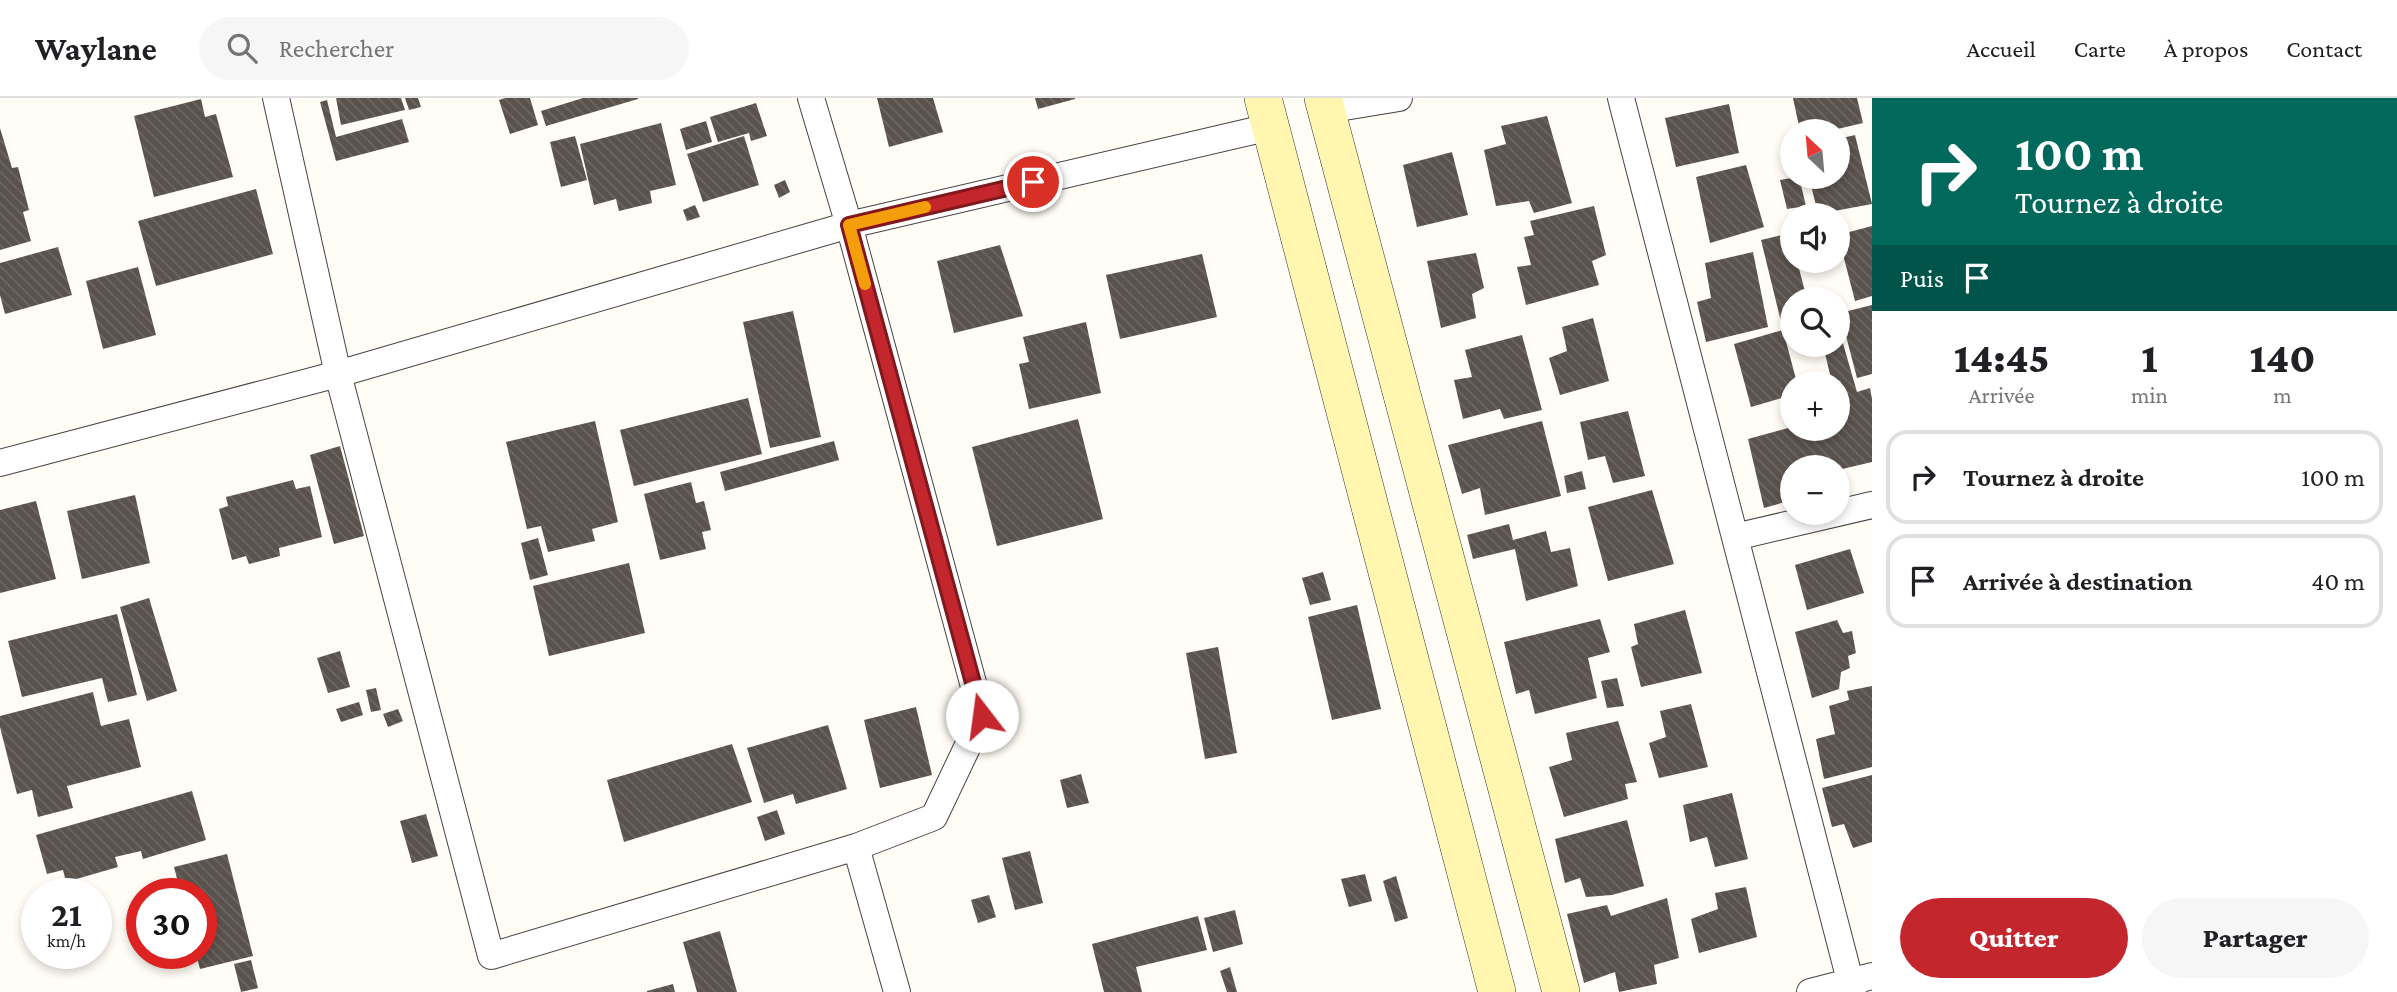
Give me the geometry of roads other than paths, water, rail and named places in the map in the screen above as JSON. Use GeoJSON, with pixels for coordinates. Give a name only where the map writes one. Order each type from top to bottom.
{"type":"FeatureCollection","features":[{"type":"Feature","properties":{"kind":"street"},"geometry":{"type":"LineString","coordinates":[[276,98],[338,374],[491,956],[856,847],[934,817],[982,716],[849,225],[811,98]]}},
{"type":"Feature","properties":{"kind":"street"},"geometry":{"type":"LineString","coordinates":[[1399,98],[1325,104],[1561,992]]}},
{"type":"Feature","properties":{"kind":"street"},"geometry":{"type":"LineString","coordinates":[[1621,98],[1735,537],[1858,983],[1810,992]]}},
{"type":"Feature","properties":{"kind":"street"},"geometry":{"type":"LineString","coordinates":[[0,463],[338,374],[849,225],[1266,112],[1497,992]]}},
{"type":"Feature","properties":{"kind":"street"},"geometry":{"type":"LineString","coordinates":[[1735,537],[1872,505]]}},
{"type":"Feature","properties":{"kind":"street"},"geometry":{"type":"LineString","coordinates":[[856,847],[897,992]]}}]}
